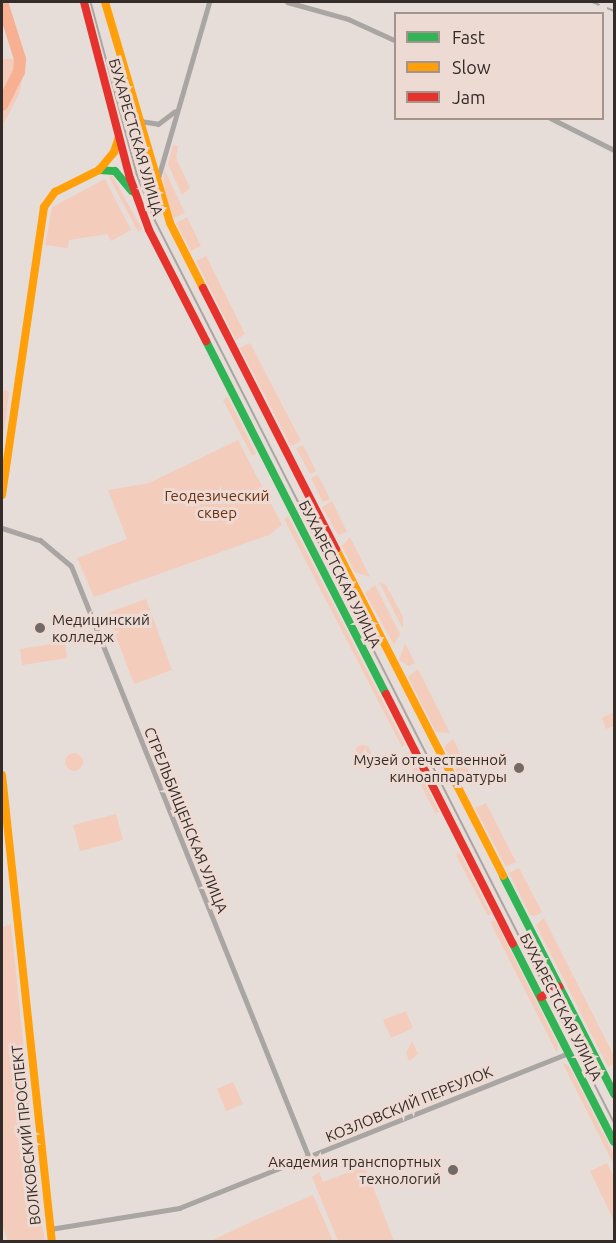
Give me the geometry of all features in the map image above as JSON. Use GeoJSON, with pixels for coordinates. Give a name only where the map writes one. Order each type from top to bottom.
{"type":"FeatureCollection","features":[{"type":"Feature","properties":{"kind":"main road","name":"БУХАРЕСТСКАЯ УЛИЦА"},"geometry":{"type":"LineString","coordinates":[[84,2],[135,195],[149,230],[615,1142]]}},
{"type":"Feature","properties":{"kind":"main road","name":"БУХАРЕСТСКАЯ УЛИЦА"},"geometry":{"type":"LineString","coordinates":[[105,2],[156,185],[187,259],[615,1094]]}},
{"type":"Feature","properties":{"kind":"main road"},"geometry":{"type":"LineString","coordinates":[[2,495],[42,211],[55,192],[99,170],[114,152],[119,136]]}},
{"type":"Feature","properties":{"kind":"main road"},"geometry":{"type":"LineString","coordinates":[[99,170],[115,171],[135,195]]}},
{"type":"Feature","properties":{"kind":"main road","name":"ВОЛКОВСКИЙ ПРОСПЕКТ"},"geometry":{"type":"LineString","coordinates":[[2,775],[52,1242]]}},
{"type":"Feature","properties":{"kind":"main road"},"geometry":{"type":"LineString","coordinates":[[541,997],[559,987]]}},
{"type":"Feature","properties":{"kind":"street"},"geometry":{"type":"LineString","coordinates":[[156,185],[175,111],[209,2]]}},
{"type":"Feature","properties":{"kind":"street"},"geometry":{"type":"LineString","coordinates":[[287,2],[348,19],[394,40]]}},
{"type":"Feature","properties":{"kind":"street"},"geometry":{"type":"LineString","coordinates":[[137,119],[154,125],[175,111]]}},
{"type":"Feature","properties":{"kind":"street"},"geometry":{"type":"LineString","coordinates":[[554,120],[615,150]]}},
{"type":"Feature","properties":{"kind":"street","name":"СТРЕЛЬБИЩЕНСКАЯ УЛИЦА"},"geometry":{"type":"LineString","coordinates":[[2,528],[40,540],[70,566],[309,1158]]}},
{"type":"Feature","properties":{"kind":"street","name":"КОЗЛОВСКИЙ ПЕРЕУЛОК"},"geometry":{"type":"LineString","coordinates":[[50,1230],[173,1210],[569,1053]]}},
{"type":"Feature","properties":{"kind":"green space"},"geometry":{"type":"Polygon","coordinates":[[[2,59],[27,59],[19,94],[2,127],[2,59]]]}},
{"type":"Feature","properties":{"kind":"green space"},"geometry":{"type":"Polygon","coordinates":[[[173,145],[178,146],[176,158],[190,188],[182,195],[168,164],[173,145]]]}},
{"type":"Feature","properties":{"kind":"green space"},"geometry":{"type":"Polygon","coordinates":[[[164,169],[185,213],[174,218],[163,189],[164,169]]]}},
{"type":"Feature","properties":{"kind":"green space"},"geometry":{"type":"Polygon","coordinates":[[[112,175],[142,229],[138,232],[109,177],[112,175]]]}},
{"type":"Feature","properties":{"kind":"green space"},"geometry":{"type":"Polygon","coordinates":[[[105,179],[131,230],[111,241],[107,234],[69,240],[68,248],[45,245],[52,207],[105,179]]]}},
{"type":"Feature","properties":{"kind":"green space"},"geometry":{"type":"Polygon","coordinates":[[[187,217],[201,246],[191,251],[176,223],[187,217]]]}},
{"type":"Feature","properties":{"kind":"green space"},"geometry":{"type":"Polygon","coordinates":[[[206,256],[245,334],[236,340],[196,261],[206,256]]]}},
{"type":"Feature","properties":{"kind":"green space"},"geometry":{"type":"Polygon","coordinates":[[[250,343],[301,441],[291,446],[240,348],[250,343]]]}},
{"type":"Feature","properties":{"kind":"green space"},"geometry":{"type":"Polygon","coordinates":[[[6,390],[9,393],[2,448],[2,392],[6,390]]]}},
{"type":"Feature","properties":{"kind":"green space"},"geometry":{"type":"Polygon","coordinates":[[[228,397],[256,454],[252,456],[223,400],[228,397]]]}},
{"type":"Feature","properties":{"kind":"green space","name":"Геодезический сквер"},"geometry":{"type":"Polygon","coordinates":[[[238,440],[282,525],[269,535],[94,597],[77,558],[127,539],[108,490],[149,483],[238,440]]]}},
{"type":"Feature","properties":{"kind":"green space"},"geometry":{"type":"Polygon","coordinates":[[[303,445],[316,471],[310,474],[296,448],[303,445]]]}},
{"type":"Feature","properties":{"kind":"green space"},"geometry":{"type":"Polygon","coordinates":[[[318,475],[330,499],[323,502],[311,478],[318,475]]]}},
{"type":"Feature","properties":{"kind":"green space"},"geometry":{"type":"Polygon","coordinates":[[[332,501],[347,532],[338,535],[322,507],[332,501]]]}},
{"type":"Feature","properties":{"kind":"green space"},"geometry":{"type":"Polygon","coordinates":[[[288,516],[405,745],[402,747],[284,519],[288,516]]]}},
{"type":"Feature","properties":{"kind":"green space"},"geometry":{"type":"Polygon","coordinates":[[[350,537],[370,577],[355,572],[342,546],[350,537]]]}},
{"type":"Feature","properties":{"kind":"green space"},"geometry":{"type":"Polygon","coordinates":[[[379,582],[386,585],[403,617],[403,629],[379,582]]]}},
{"type":"Feature","properties":{"kind":"green space"},"geometry":{"type":"Polygon","coordinates":[[[375,585],[400,634],[394,645],[365,593],[375,585]]]}},
{"type":"Feature","properties":{"kind":"green space"},"geometry":{"type":"Polygon","coordinates":[[[146,599],[172,670],[134,684],[107,613],[146,599]]]}},
{"type":"Feature","properties":{"kind":"green space"},"geometry":{"type":"Polygon","coordinates":[[[65,642],[67,658],[22,665],[20,649],[65,642]]]}},
{"type":"Feature","properties":{"kind":"green space"},"geometry":{"type":"Polygon","coordinates":[[[405,643],[415,663],[409,666],[399,660],[405,643]]]}},
{"type":"Feature","properties":{"kind":"green space"},"geometry":{"type":"Polygon","coordinates":[[[418,669],[450,733],[436,732],[408,677],[418,669]]]}},
{"type":"Feature","properties":{"kind":"green space"},"geometry":{"type":"Polygon","coordinates":[[[614,712],[614,726],[606,729],[602,718],[614,712]]]}},
{"type":"Feature","properties":{"kind":"green space"},"geometry":{"type":"Polygon","coordinates":[[[453,739],[472,777],[462,782],[444,747],[453,739]]]}},
{"type":"Feature","properties":{"kind":"green space"},"geometry":{"type":"Polygon","coordinates":[[[363,745],[369,747],[371,753],[369,759],[363,761],[357,759],[355,753],[357,747],[363,745]]]}},
{"type":"Feature","properties":{"kind":"green space"},"geometry":{"type":"Polygon","coordinates":[[[409,752],[439,812],[436,814],[405,754],[409,752]]]}},
{"type":"Feature","properties":{"kind":"green space"},"geometry":{"type":"Polygon","coordinates":[[[74,753],[80,756],[83,762],[80,768],[74,771],[68,768],[65,762],[68,756],[74,753]]]}},
{"type":"Feature","properties":{"kind":"green space"},"geometry":{"type":"Polygon","coordinates":[[[486,803],[516,862],[506,867],[475,808],[486,803]]]}},
{"type":"Feature","properties":{"kind":"green space"},"geometry":{"type":"Polygon","coordinates":[[[116,814],[123,840],[80,851],[73,825],[116,814]]]}},
{"type":"Feature","properties":{"kind":"green space"},"geometry":{"type":"Polygon","coordinates":[[[460,853],[491,914],[488,916],[456,855],[460,853]]]}},
{"type":"Feature","properties":{"kind":"green space"},"geometry":{"type":"Polygon","coordinates":[[[519,868],[542,912],[535,916],[530,915],[509,873],[519,868]]]}},
{"type":"Feature","properties":{"kind":"green space"},"geometry":{"type":"Polygon","coordinates":[[[544,918],[614,1056],[614,1064],[608,1067],[536,925],[544,918]]]}},
{"type":"Feature","properties":{"kind":"green space"},"geometry":{"type":"Polygon","coordinates":[[[495,920],[558,1045],[557,1053],[490,922],[495,920]]]}},
{"type":"Feature","properties":{"kind":"green space"},"geometry":{"type":"Polygon","coordinates":[[[11,924],[45,1241],[8,1241],[2,1224],[2,927],[11,924]]]}},
{"type":"Feature","properties":{"kind":"green space"},"geometry":{"type":"Polygon","coordinates":[[[406,1011],[413,1028],[391,1038],[383,1020],[406,1011]]]}},
{"type":"Feature","properties":{"kind":"green space"},"geometry":{"type":"Polygon","coordinates":[[[412,1041],[418,1054],[409,1061],[406,1053],[412,1041]]]}},
{"type":"Feature","properties":{"kind":"green space"},"geometry":{"type":"Polygon","coordinates":[[[562,1062],[569,1066],[614,1155],[614,1165],[562,1062]]]}},
{"type":"Feature","properties":{"kind":"green space"},"geometry":{"type":"Polygon","coordinates":[[[233,1082],[243,1104],[226,1111],[217,1089],[233,1082]]]}},
{"type":"Feature","properties":{"kind":"green space"},"geometry":{"type":"Polygon","coordinates":[[[607,1163],[614,1177],[614,1221],[590,1171],[607,1163]]]}},
{"type":"Feature","properties":{"kind":"green space"},"geometry":{"type":"Polygon","coordinates":[[[365,1166],[394,1241],[338,1241],[312,1177],[319,1172],[323,1182],[365,1166]]]}},
{"type":"Feature","properties":{"kind":"green space"},"geometry":{"type":"Polygon","coordinates":[[[313,1195],[333,1241],[211,1241],[255,1220],[313,1195]]]}},
{"type":"Feature","properties":{"kind":"waterway"},"geometry":{"type":"LineString","coordinates":[[2,2],[20,59],[19,72],[2,105]]}},
{"type":"Feature","properties":{"kind":"tram line"},"geometry":{"type":"LineString","coordinates":[[91,2],[137,174],[155,220],[614,1122]]}},
{"type":"Feature","properties":{"kind":"railway"},"geometry":{"type":"LineString","coordinates":[[592,2],[614,11]]}},
{"type":"Feature","properties":{"kind":"traffic: fast"},"geometry":{"type":"LineString","coordinates":[[99,170],[115,171],[132,191]]}},
{"type":"Feature","properties":{"kind":"traffic: fast"},"geometry":{"type":"LineString","coordinates":[[206,341],[386,694]]}},
{"type":"Feature","properties":{"kind":"traffic: fast"},"geometry":{"type":"LineString","coordinates":[[503,876],[614,1094]]}},
{"type":"Feature","properties":{"kind":"traffic: fast"},"geometry":{"type":"LineString","coordinates":[[513,944],[614,1142]]}},
{"type":"Feature","properties":{"kind":"traffic: slow"},"geometry":{"type":"LineString","coordinates":[[105,2],[170,223],[203,288]]}},
{"type":"Feature","properties":{"kind":"traffic: slow"},"geometry":{"type":"LineString","coordinates":[[2,495],[44,207],[55,192],[99,170],[114,152],[119,137]]}},
{"type":"Feature","properties":{"kind":"traffic: slow"},"geometry":{"type":"LineString","coordinates":[[336,549],[503,876]]}},
{"type":"Feature","properties":{"kind":"traffic: slow"},"geometry":{"type":"LineString","coordinates":[[2,775],[52,1242]]}},
{"type":"Feature","properties":{"kind":"traffic: jam"},"geometry":{"type":"LineString","coordinates":[[84,2],[130,178],[149,230],[206,341]]}},
{"type":"Feature","properties":{"kind":"traffic: jam"},"geometry":{"type":"LineString","coordinates":[[203,288],[336,549]]}},
{"type":"Feature","properties":{"kind":"traffic: jam"},"geometry":{"type":"LineString","coordinates":[[386,694],[513,944]]}},
{"type":"Feature","properties":{"kind":"traffic: jam"},"geometry":{"type":"LineString","coordinates":[[541,997],[559,987]]}},
{"type":"Feature","properties":{"kind":"place","name":"Медицинский колледж"},"geometry":{"type":"Point","coordinates":[40,628]}},
{"type":"Feature","properties":{"kind":"place","name":"Музей отечественной киноаппаратуры"},"geometry":{"type":"Point","coordinates":[519,768]}},
{"type":"Feature","properties":{"kind":"place","name":"Академия транспортных технологий"},"geometry":{"type":"Point","coordinates":[453,1170]}}]}
